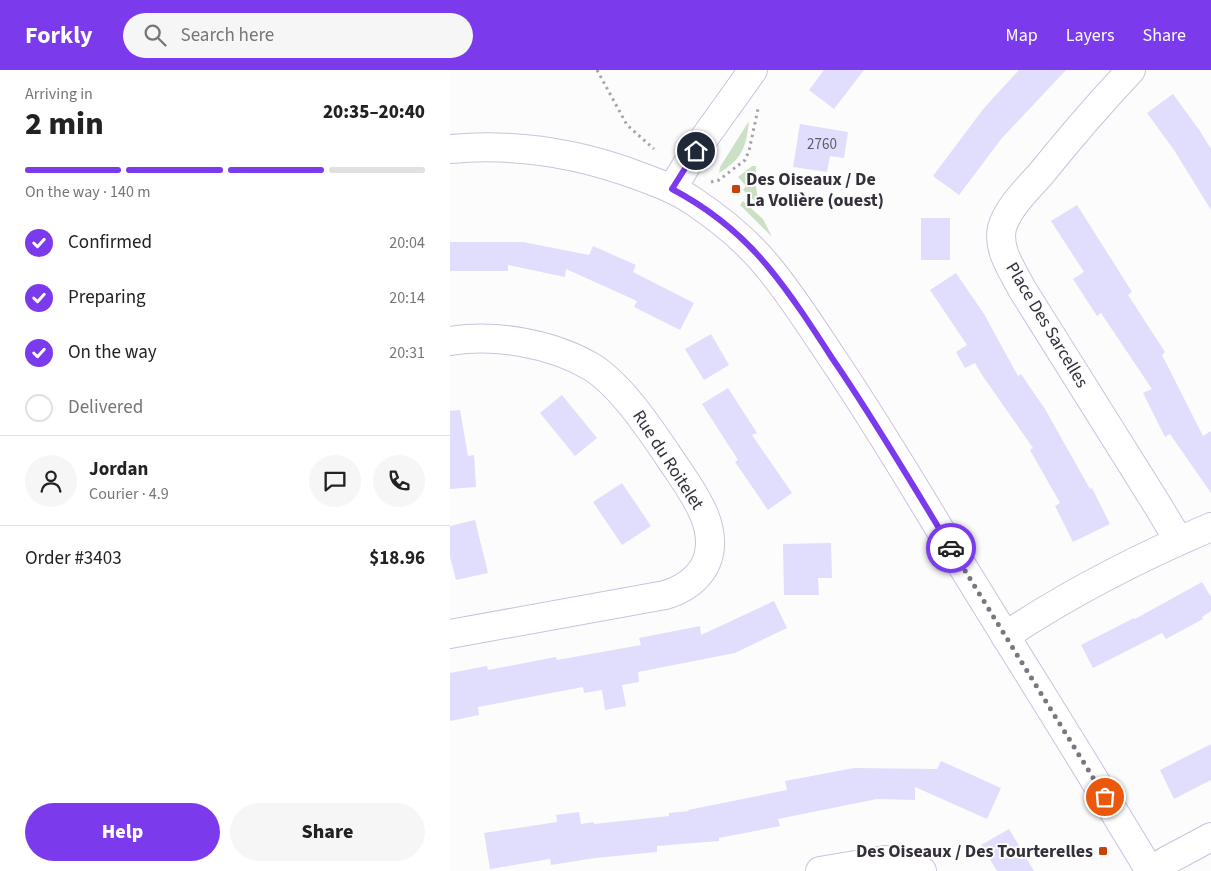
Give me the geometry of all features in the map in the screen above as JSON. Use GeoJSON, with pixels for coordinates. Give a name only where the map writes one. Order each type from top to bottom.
{"type":"FeatureCollection","features":[{"type":"Feature","properties":{"kind":"street"},"geometry":{"type":"LineString","coordinates":[[672,189],[700,143],[753,70]]}},
{"type":"Feature","properties":{"kind":"street","name":"Place Des Sarcelles"},"geometry":{"type":"LineString","coordinates":[[1131,70],[1070,138],[1015,205],[1002,228],[1001,238],[1008,264],[1022,289],[1179,541]]}},
{"type":"Feature","properties":{"kind":"street"},"geometry":{"type":"LineString","coordinates":[[450,149],[510,147],[537,150],[590,160],[616,168],[672,189],[692,200],[745,243],[769,268],[799,308],[860,398],[1150,871],[1211,837]]}},
{"type":"Feature","properties":{"kind":"street","name":"Rue du Roitelet"},"geometry":{"type":"LineString","coordinates":[[450,341],[485,338],[524,342],[562,353],[592,367],[617,389],[635,409],[659,442],[701,508],[709,528],[710,545],[706,562],[697,577],[691,583],[675,592],[450,634]]}},
{"type":"Feature","properties":{"kind":"street"},"geometry":{"type":"LineString","coordinates":[[1005,636],[1044,610],[1068,597],[1211,527]]}},
{"type":"Feature","properties":{"kind":"street"},"geometry":{"type":"LineString","coordinates":[[820,871],[893,860],[909,864],[922,871]]}},
{"type":"Feature","properties":{"kind":"path"},"geometry":{"type":"LineString","coordinates":[[597,70],[627,125],[654,149]]}},
{"type":"Feature","properties":{"kind":"path"},"geometry":{"type":"LineString","coordinates":[[719,180],[745,160],[749,151],[758,111]]}},
{"type":"Feature","properties":{"kind":"green space"},"geometry":{"type":"Polygon","coordinates":[[[749,121],[742,152],[733,163],[719,173],[720,167],[749,121]]]}},
{"type":"Feature","properties":{"kind":"green space"},"geometry":{"type":"Polygon","coordinates":[[[752,166],[756,166],[755,180],[759,205],[743,190],[746,186],[738,177],[752,166]]]}},
{"type":"Feature","properties":{"kind":"green space"},"geometry":{"type":"Polygon","coordinates":[[[743,201],[763,219],[772,237],[740,205],[743,201]]]}},
{"type":"Feature","properties":{"kind":"building"},"geometry":{"type":"Polygon","coordinates":[[[824,70],[864,70],[834,109],[809,90],[824,70]]]}},
{"type":"Feature","properties":{"kind":"building"},"geometry":{"type":"Polygon","coordinates":[[[1019,70],[1066,70],[1002,138],[959,195],[933,176],[984,108],[1019,70]]]}},
{"type":"Feature","properties":{"kind":"building"},"geometry":{"type":"Polygon","coordinates":[[[1173,94],[1211,149],[1211,210],[1174,150],[1147,113],[1173,94]]]}},
{"type":"Feature","properties":{"kind":"building"},"geometry":{"type":"Polygon","coordinates":[[[800,124],[848,132],[844,158],[830,156],[827,172],[793,167],[800,124]]]}},
{"type":"Feature","properties":{"kind":"building"},"geometry":{"type":"Polygon","coordinates":[[[1077,205],[1132,292],[1128,295],[1165,352],[1162,355],[1203,436],[1211,431],[1211,493],[1170,434],[1165,437],[1143,393],[1152,389],[1101,313],[1097,316],[1073,279],[1084,272],[1051,221],[1077,205]]]}},
{"type":"Feature","properties":{"kind":"building"},"geometry":{"type":"Polygon","coordinates":[[[921,218],[950,218],[950,260],[921,260],[921,218]]]}},
{"type":"Feature","properties":{"kind":"building"},"geometry":{"type":"Polygon","coordinates":[[[450,242],[523,242],[589,255],[593,246],[636,265],[633,272],[694,303],[680,330],[634,307],[637,301],[566,269],[565,277],[508,265],[508,271],[450,271],[450,242]]]}},
{"type":"Feature","properties":{"kind":"building"},"geometry":{"type":"Polygon","coordinates":[[[956,273],[984,314],[1018,376],[1021,374],[1045,409],[1090,489],[1092,488],[1110,524],[1073,542],[1055,506],[1060,503],[1030,450],[1033,448],[975,363],[965,368],[956,352],[967,345],[930,290],[956,273]]]}},
{"type":"Feature","properties":{"kind":"building"},"geometry":{"type":"Polygon","coordinates":[[[711,334],[729,365],[704,380],[685,349],[711,334]]]}},
{"type":"Feature","properties":{"kind":"building"},"geometry":{"type":"Polygon","coordinates":[[[728,388],[757,433],[752,435],[792,493],[768,510],[735,462],[738,460],[702,404],[728,388]]]}},
{"type":"Feature","properties":{"kind":"building"},"geometry":{"type":"Polygon","coordinates":[[[562,395],[597,438],[575,456],[540,413],[562,395]]]}},
{"type":"Feature","properties":{"kind":"building"},"geometry":{"type":"Polygon","coordinates":[[[460,410],[468,456],[474,455],[476,487],[450,489],[450,411],[460,410]]]}},
{"type":"Feature","properties":{"kind":"building"},"geometry":{"type":"Polygon","coordinates":[[[622,483],[651,526],[622,545],[593,502],[622,483]]]}},
{"type":"Feature","properties":{"kind":"building"},"geometry":{"type":"Polygon","coordinates":[[[475,520],[488,573],[456,580],[450,557],[450,526],[475,520]]]}},
{"type":"Feature","properties":{"kind":"building"},"geometry":{"type":"Polygon","coordinates":[[[831,543],[832,578],[818,578],[819,595],[784,595],[783,544],[831,543]]]}},
{"type":"Feature","properties":{"kind":"building"},"geometry":{"type":"Polygon","coordinates":[[[1202,582],[1211,597],[1211,611],[1202,617],[1203,619],[1166,639],[1162,633],[1093,668],[1081,645],[1135,619],[1202,582]]]}},
{"type":"Feature","properties":{"kind":"building"},"geometry":{"type":"Polygon","coordinates":[[[774,601],[787,628],[735,653],[638,672],[639,682],[622,685],[626,706],[605,710],[602,690],[584,693],[583,687],[478,707],[479,715],[450,721],[450,673],[487,666],[488,670],[556,657],[557,660],[641,645],[639,638],[700,626],[701,635],[774,601]]]}},
{"type":"Feature","properties":{"kind":"building"},"geometry":{"type":"Polygon","coordinates":[[[1211,744],[1211,780],[1174,799],[1160,770],[1211,744]]]}},
{"type":"Feature","properties":{"kind":"building"},"geometry":{"type":"Polygon","coordinates":[[[941,761],[1001,788],[987,819],[915,787],[915,800],[877,799],[778,819],[780,826],[719,838],[719,841],[657,846],[657,852],[595,858],[551,865],[550,859],[490,869],[484,833],[557,822],[556,815],[579,812],[581,824],[669,816],[669,813],[689,811],[787,790],[785,781],[854,768],[937,769],[941,761]]]}},
{"type":"Feature","properties":{"kind":"building"},"geometry":{"type":"Polygon","coordinates":[[[1009,829],[1034,871],[997,871],[981,845],[1009,829]]]}},
{"type":"Feature","properties":{"kind":"way so far"},"geometry":{"type":"LineString","coordinates":[[951,548],[1105,797]]}},
{"type":"Feature","properties":{"kind":"place","name":"Des Oiseaux / De La Volière (ouest)"},"geometry":{"type":"Point","coordinates":[736,189]}},
{"type":"Feature","properties":{"kind":"place","name":"Des Oiseaux / Des Tourterelles"},"geometry":{"type":"Point","coordinates":[1103,851]}},
{"type":"Feature","properties":{"kind":"route"},"geometry":{"type":"LineString","coordinates":[[696,151],[672,189],[692,200],[718,220],[745,243],[769,268],[799,308],[860,398],[951,548]]}}]}
